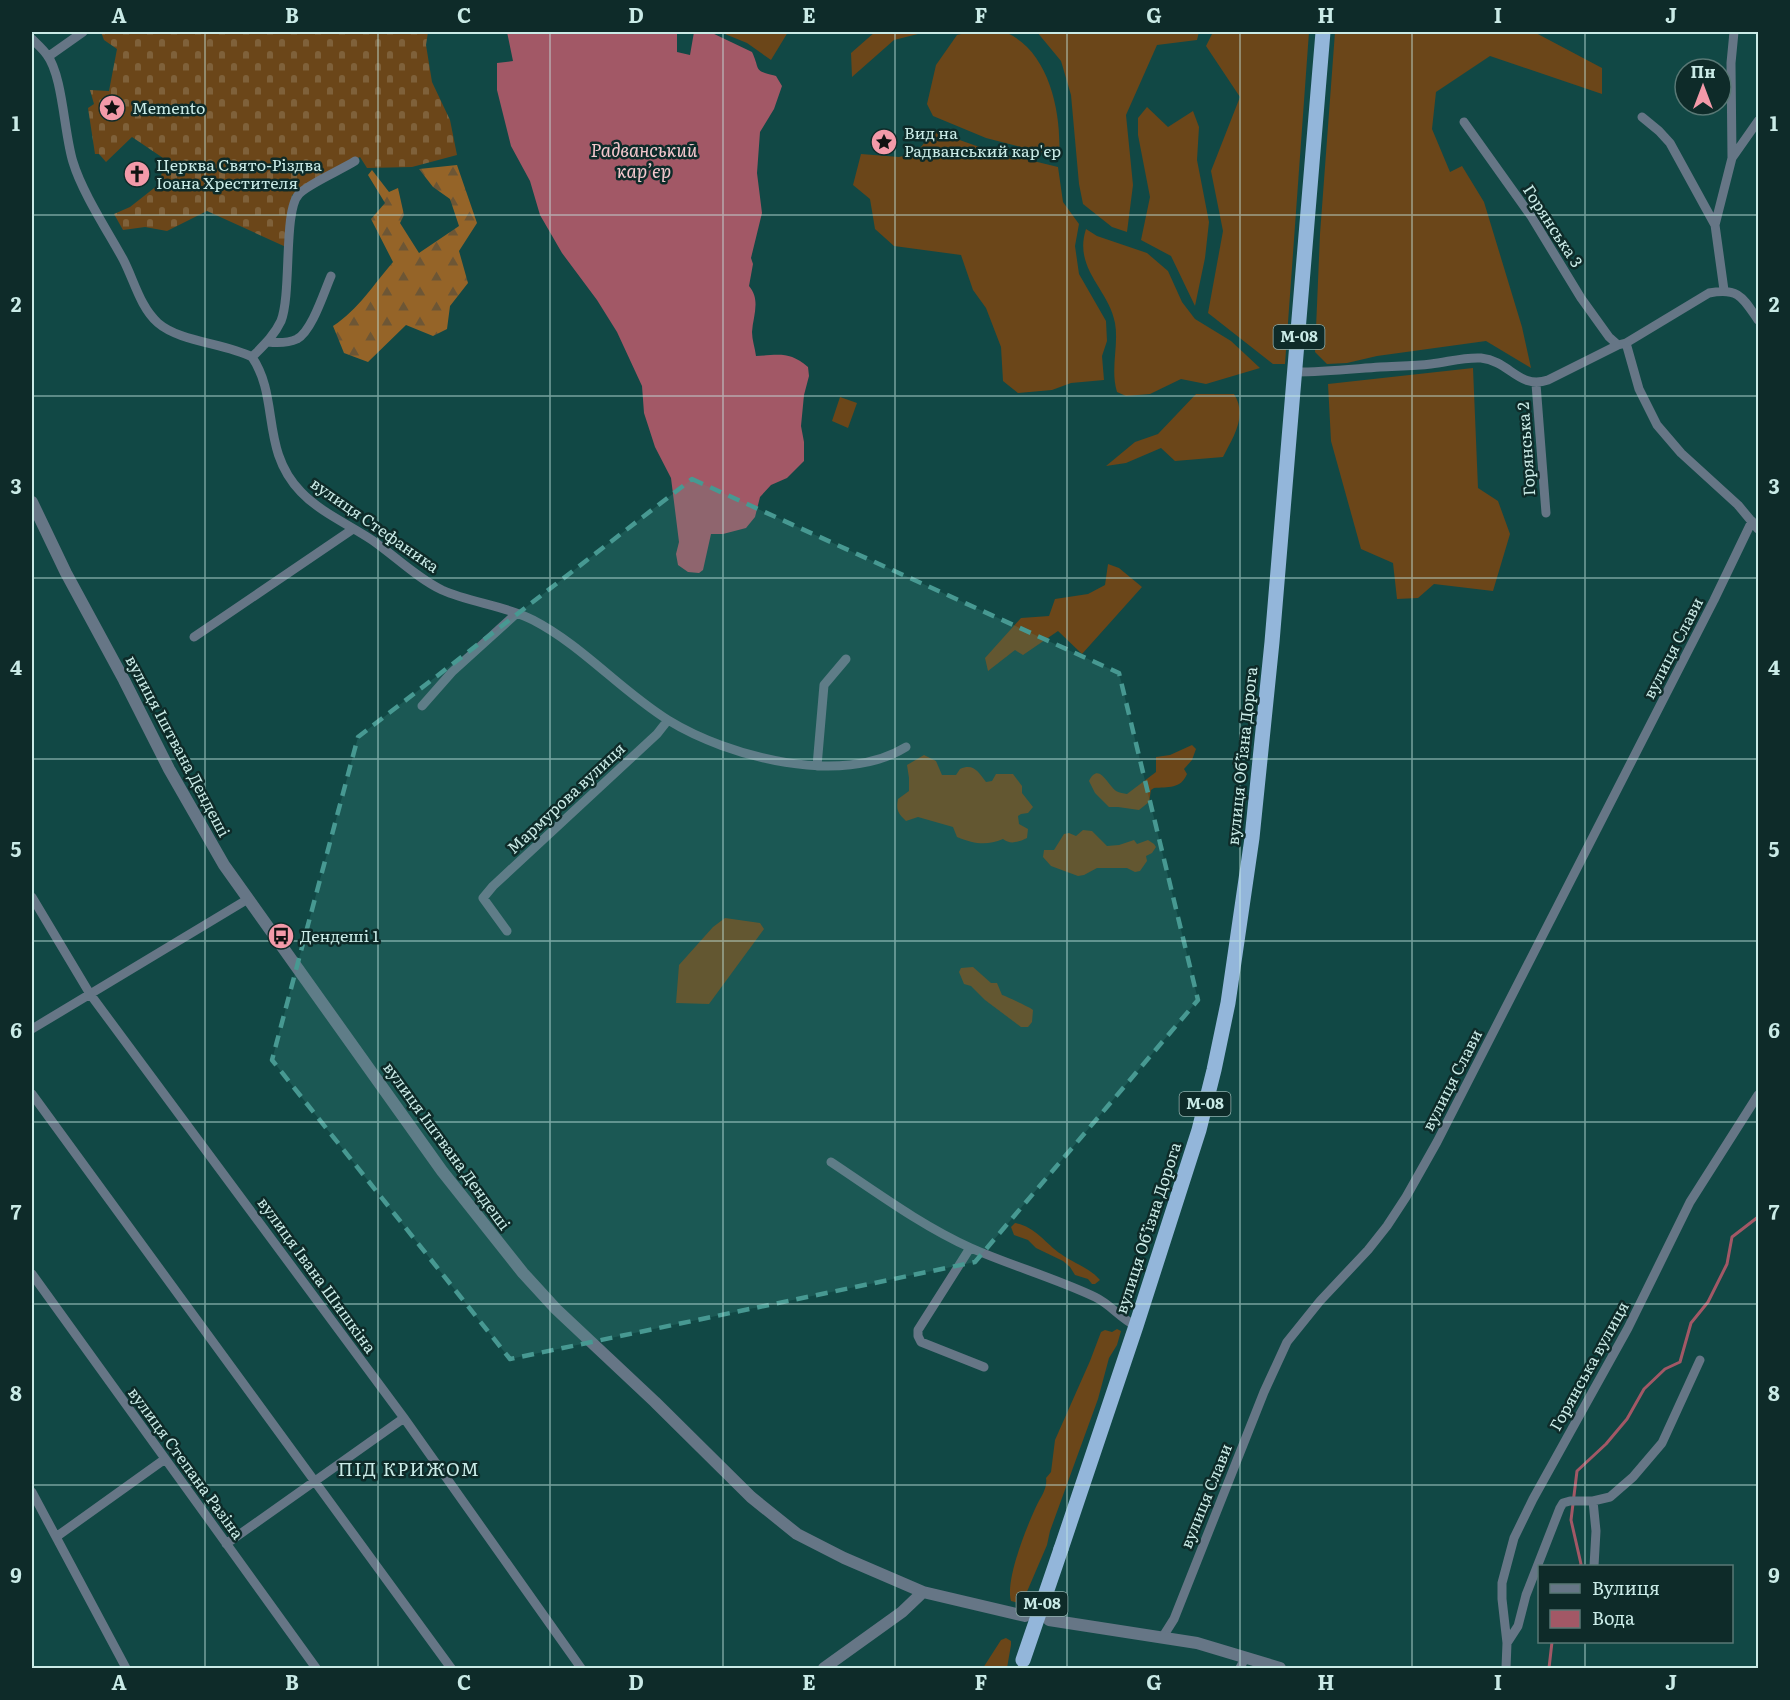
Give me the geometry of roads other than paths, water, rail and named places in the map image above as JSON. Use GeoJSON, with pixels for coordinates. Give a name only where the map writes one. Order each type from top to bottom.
{"type":"FeatureCollection","features":[{"type":"Feature","properties":{"kind":"highway","name":"М-08"},"geometry":{"type":"LineString","coordinates":[[1296,372],[1323,32]]}},
{"type":"Feature","properties":{"kind":"highway","name":"вулиця Обʼїзна Дорога"},"geometry":{"type":"LineString","coordinates":[[1022,1664],[1136,1326],[1199,1130],[1214,1070],[1228,1003],[1252,838],[1296,372]]}},
{"type":"Feature","properties":{"kind":"street"},"geometry":{"type":"LineString","coordinates":[[49,56],[83,32]]}},
{"type":"Feature","properties":{"kind":"street"},"geometry":{"type":"LineString","coordinates":[[1715,225],[1732,158],[1731,63],[1734,32]]}},
{"type":"Feature","properties":{"kind":"street"},"geometry":{"type":"LineString","coordinates":[[32,39],[49,56],[62,104],[73,164],[144,305],[164,327],[194,339],[242,352],[252,357],[268,342],[284,310],[292,208],[298,194],[355,161]]}},
{"type":"Feature","properties":{"kind":"street"},"geometry":{"type":"LineString","coordinates":[[1642,117],[1670,143],[1715,225],[1724,290]]}},
{"type":"Feature","properties":{"kind":"street"},"geometry":{"type":"LineString","coordinates":[[1732,158],[1758,121]]}},
{"type":"Feature","properties":{"kind":"street","name":"Горянська 3"},"geometry":{"type":"LineString","coordinates":[[1464,122],[1531,216],[1581,298],[1608,337],[1622,344]]}},
{"type":"Feature","properties":{"kind":"street"},"geometry":{"type":"LineString","coordinates":[[268,342],[279,343],[297,339],[307,330],[331,276]]}},
{"type":"Feature","properties":{"kind":"street"},"geometry":{"type":"LineString","coordinates":[[1296,372],[1432,364],[1482,358],[1500,363],[1526,381],[1536,384],[1622,344],[1709,293],[1724,290],[1737,293],[1758,320]]}},
{"type":"Feature","properties":{"kind":"street"},"geometry":{"type":"LineString","coordinates":[[1622,344],[1639,389],[1657,425],[1681,453],[1730,498],[1755,525]]}},
{"type":"Feature","properties":{"kind":"street","name":"вулиця Стефаника"},"geometry":{"type":"LineString","coordinates":[[252,357],[262,376],[273,440],[285,470],[300,491],[430,583],[462,597],[531,619],[574,646],[668,720],[691,732],[750,755],[817,766],[865,762],[893,755],[906,747]]}},
{"type":"Feature","properties":{"kind":"street","name":"Горянська 2"},"geometry":{"type":"LineString","coordinates":[[1536,384],[1546,513]]}},
{"type":"Feature","properties":{"kind":"street","name":"вулиця Іштвана Дендеші"},"geometry":{"type":"LineString","coordinates":[[32,502],[66,573],[209,841],[467,1205],[519,1268],[556,1309],[774,1517],[811,1541],[923,1592],[1026,1616]]}},
{"type":"Feature","properties":{"kind":"street","name":"вулиця Слави"},"geometry":{"type":"LineString","coordinates":[[1162,1638],[1174,1619],[1264,1392],[1283,1351],[1315,1308],[1368,1250],[1406,1197],[1437,1142],[1714,600],[1755,525]]}},
{"type":"Feature","properties":{"kind":"street"},"geometry":{"type":"LineString","coordinates":[[194,637],[353,529]]}},
{"type":"Feature","properties":{"kind":"street"},"geometry":{"type":"LineString","coordinates":[[422,706],[452,672],[516,614]]}},
{"type":"Feature","properties":{"kind":"street"},"geometry":{"type":"LineString","coordinates":[[817,766],[824,685],[846,659]]}},
{"type":"Feature","properties":{"kind":"street","name":"Мармурова вулиця"},"geometry":{"type":"LineString","coordinates":[[507,931],[483,898],[493,886],[657,734],[668,720]]}},
{"type":"Feature","properties":{"kind":"street","name":"вулиця Івана Шишкіна"},"geometry":{"type":"LineString","coordinates":[[32,897],[90,994],[404,1418],[581,1668]]}},
{"type":"Feature","properties":{"kind":"street"},"geometry":{"type":"LineString","coordinates":[[32,1029],[248,899]]}},
{"type":"Feature","properties":{"kind":"street"},"geometry":{"type":"LineString","coordinates":[[32,1094],[451,1668]]}},
{"type":"Feature","properties":{"kind":"street","name":"Горянська вулиця"},"geometry":{"type":"LineString","coordinates":[[1506,1668],[1507,1643],[1502,1583],[1514,1538],[1628,1328],[1690,1202],[1754,1107],[1758,1095]]}},
{"type":"Feature","properties":{"kind":"street"},"geometry":{"type":"LineString","coordinates":[[831,1162],[899,1207],[970,1248],[1097,1298],[1125,1321],[1136,1326]]}},
{"type":"Feature","properties":{"kind":"street"},"geometry":{"type":"LineString","coordinates":[[970,1248],[918,1330],[918,1336],[921,1342],[984,1367]]}},
{"type":"Feature","properties":{"kind":"street","name":"вулиця Степана Разіна"},"geometry":{"type":"LineString","coordinates":[[32,1274],[316,1668]]}},
{"type":"Feature","properties":{"kind":"street"},"geometry":{"type":"LineString","coordinates":[[1507,1643],[1518,1626],[1526,1594],[1563,1503],[1593,1501],[1610,1497],[1634,1477],[1662,1443],[1700,1360]]}},
{"type":"Feature","properties":{"kind":"street"},"geometry":{"type":"LineString","coordinates":[[226,1544],[404,1418]]}},
{"type":"Feature","properties":{"kind":"street"},"geometry":{"type":"LineString","coordinates":[[56,1538],[165,1459]]}},
{"type":"Feature","properties":{"kind":"street"},"geometry":{"type":"LineString","coordinates":[[32,1492],[126,1668]]}},
{"type":"Feature","properties":{"kind":"street"},"geometry":{"type":"LineString","coordinates":[[1593,1501],[1596,1532],[1594,1565]]}},
{"type":"Feature","properties":{"kind":"street"},"geometry":{"type":"LineString","coordinates":[[824,1668],[902,1612],[923,1592]]}},
{"type":"Feature","properties":{"kind":"street"},"geometry":{"type":"LineString","coordinates":[[1049,1620],[1197,1643],[1243,1663],[1280,1668]]}},
{"type":"Feature","properties":{"kind":"water","name":"Радванський карʼєр"},"geometry":{"type":"Polygon","coordinates":[[[507,32],[677,32],[677,52],[690,55],[694,32],[710,32],[752,52],[758,69],[776,76],[782,86],[774,109],[760,132],[757,173],[762,213],[751,258],[753,264],[749,286],[755,297],[752,338],[756,356],[789,356],[808,367],[809,376],[804,395],[801,426],[804,461],[787,478],[771,485],[760,497],[755,517],[746,528],[723,534],[711,534],[703,570],[699,573],[688,572],[678,565],[676,554],[679,542],[671,478],[655,447],[644,413],[642,386],[617,332],[597,300],[562,253],[540,215],[530,181],[511,146],[497,90],[497,63],[513,61],[507,32]]]}},
{"type":"Feature","properties":{"kind":"waterway"},"geometry":{"type":"LineString","coordinates":[[1580,1565],[1571,1520],[1577,1471],[1606,1444],[1627,1419],[1644,1389],[1665,1369],[1680,1362],[1691,1323],[1708,1302],[1727,1264],[1732,1237],[1758,1217]]}},
{"type":"Feature","properties":{"kind":"waterway"},"geometry":{"type":"LineString","coordinates":[[1549,1668],[1552,1643]]}},
{"type":"Feature","properties":{"kind":"place","name":"Memento"},"geometry":{"type":"Point","coordinates":[112,108]}},
{"type":"Feature","properties":{"kind":"place","name":"Вид на Радванський кар'єр"},"geometry":{"type":"Point","coordinates":[884,142]}},
{"type":"Feature","properties":{"kind":"place","name":"Церква Свято-Різдва Іоана Хрестителя"},"geometry":{"type":"Point","coordinates":[137,174]}},
{"type":"Feature","properties":{"kind":"place","name":"Дендеші 1"},"geometry":{"type":"Point","coordinates":[281,936]}},
{"type":"Feature","properties":{"kind":"district","name":"ПІД КРИЖОМ"},"geometry":{"type":"Point","coordinates":[409,1470]}}]}
